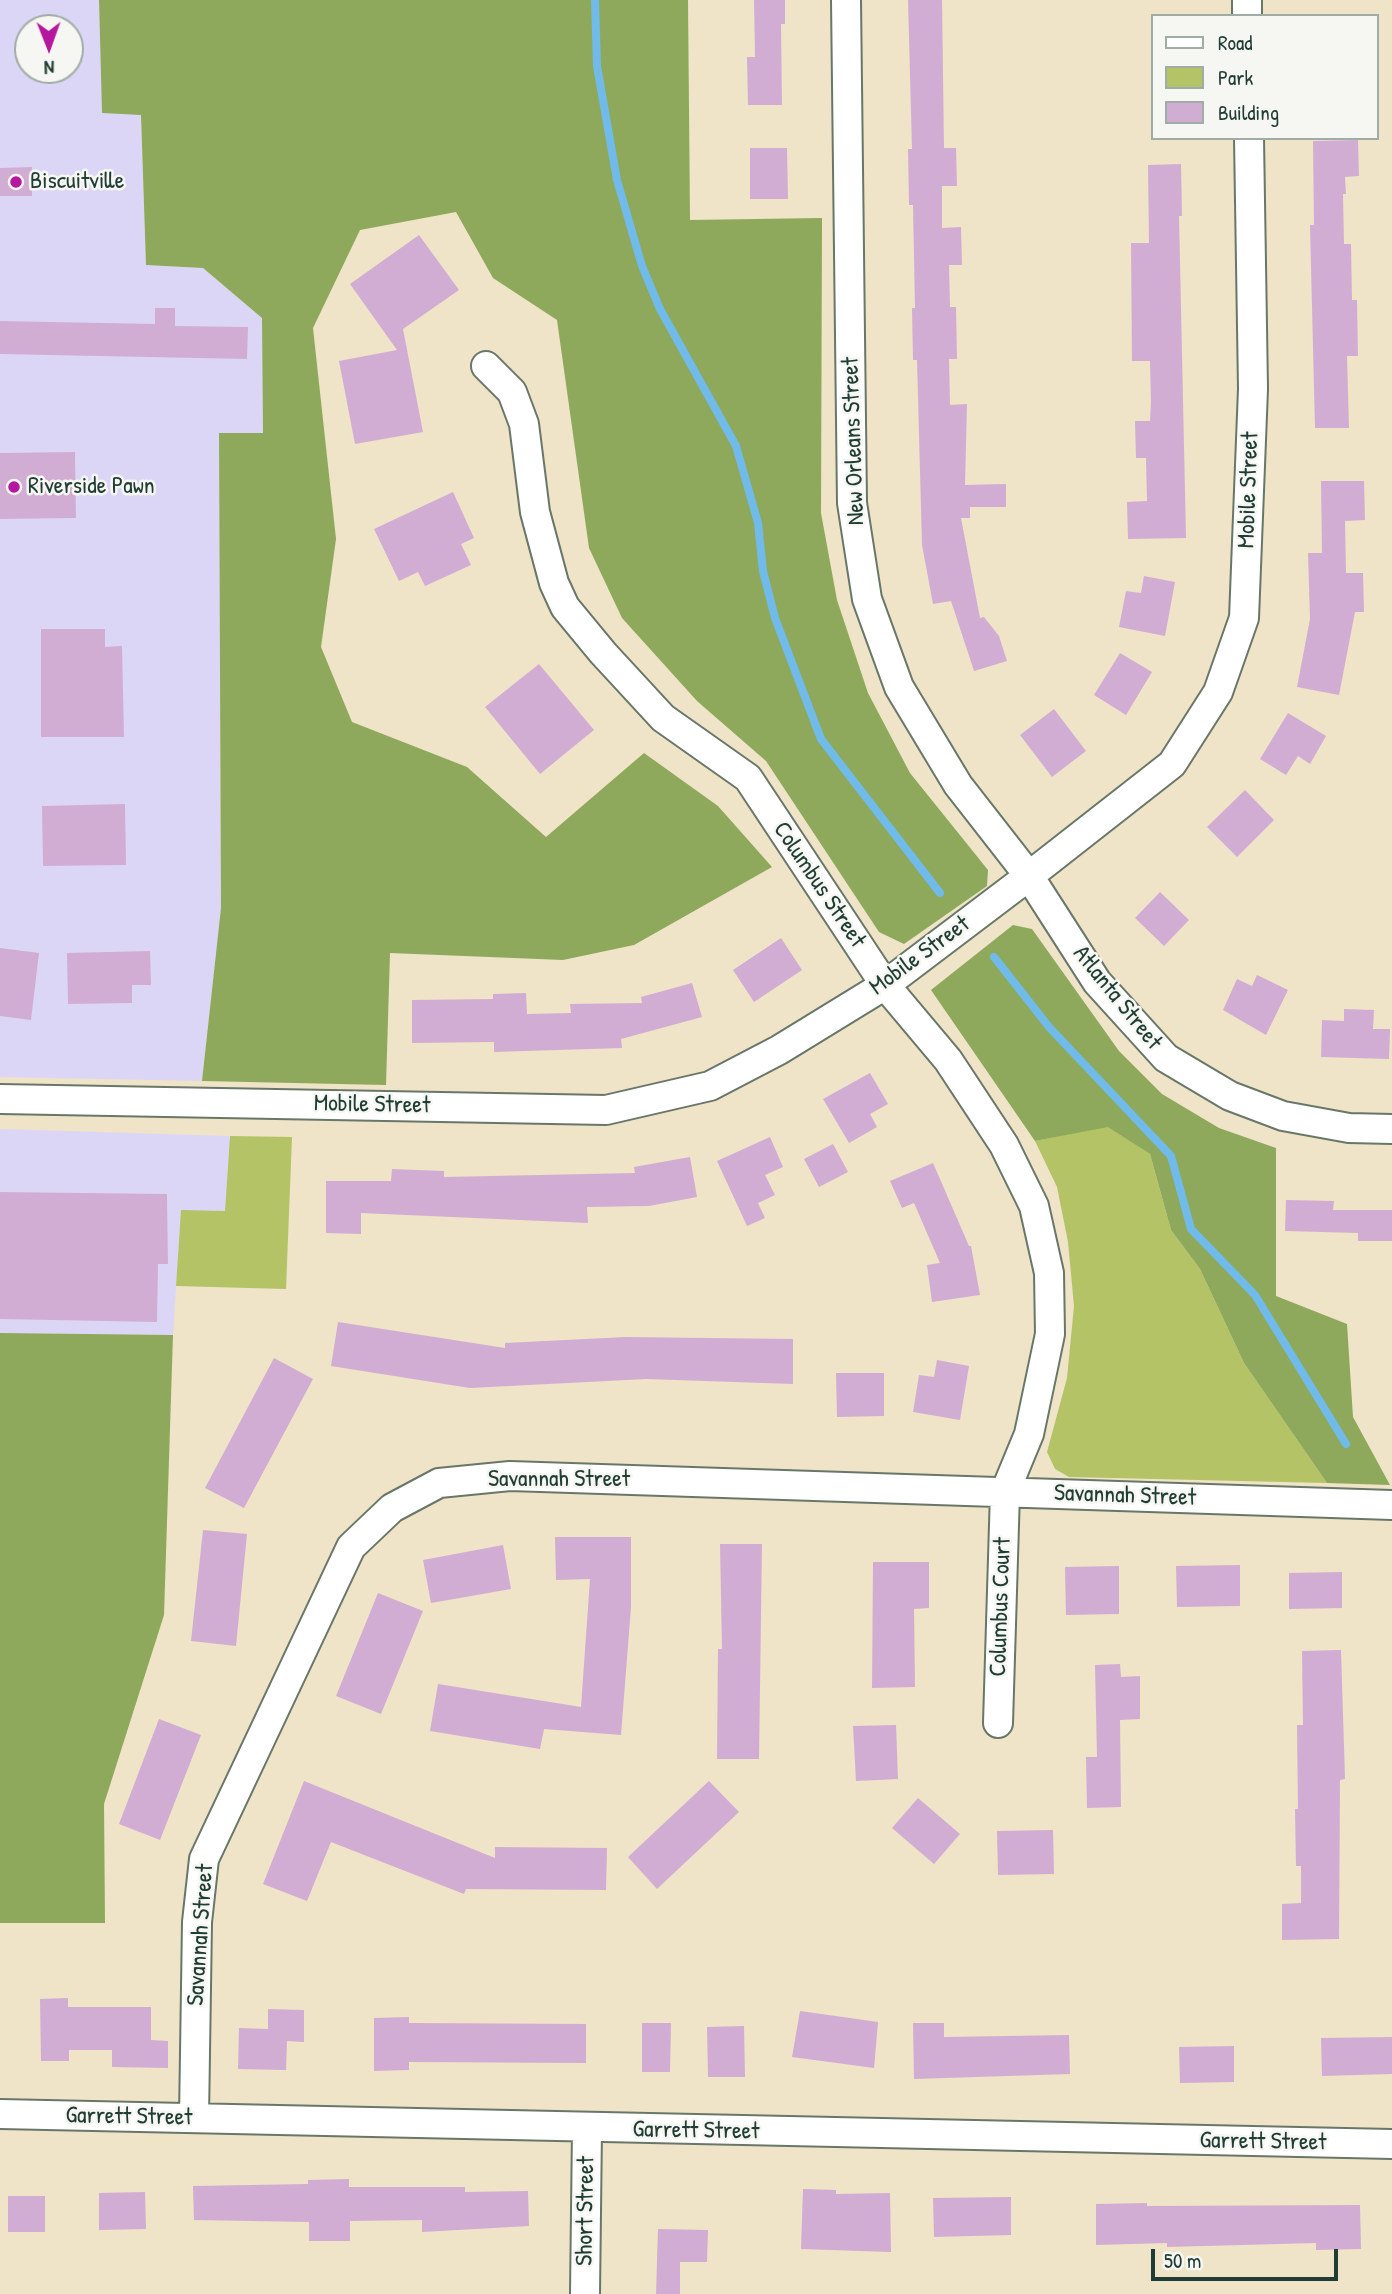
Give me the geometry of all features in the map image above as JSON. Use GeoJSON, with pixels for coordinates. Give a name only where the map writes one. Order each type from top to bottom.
{"type":"FeatureCollection","features":[{"type":"Feature","properties":{"kind":"street","name":"New Orleans Street"},"geometry":{"type":"LineString","coordinates":[[846,0],[852,503],[867,599],[899,687],[958,785],[1029,876]]}},
{"type":"Feature","properties":{"kind":"street","name":"Mobile Street"},"geometry":{"type":"LineString","coordinates":[[0,1099],[606,1110],[710,1086],[779,1050],[885,985],[1029,876],[1172,764],[1218,692],[1244,618],[1253,388],[1249,140]]}},
{"type":"Feature","properties":{"kind":"street","name":"Columbus Street"},"geometry":{"type":"LineString","coordinates":[[486,366],[512,391],[524,424],[535,512],[554,583],[565,607],[663,718],[748,778],[885,985],[948,1060],[1004,1145],[1034,1206],[1049,1273],[1050,1334],[1029,1434],[1005,1492]]}},
{"type":"Feature","properties":{"kind":"street","name":"Atlanta Street"},"geometry":{"type":"LineString","coordinates":[[1029,876],[1097,982],[1166,1058],[1230,1096],[1283,1116],[1349,1128],[1392,1129]]}},
{"type":"Feature","properties":{"kind":"street","name":"Savannah Street"},"geometry":{"type":"LineString","coordinates":[[194,2118],[197,1922],[204,1859],[351,1547],[392,1507],[439,1483],[510,1476],[1392,1505]]}},
{"type":"Feature","properties":{"kind":"street","name":"Columbus Court"},"geometry":{"type":"LineString","coordinates":[[998,1723],[1005,1492]]}},
{"type":"Feature","properties":{"kind":"street","name":"Garrett Street"},"geometry":{"type":"LineString","coordinates":[[0,2114],[587,2129],[1392,2144]]}},
{"type":"Feature","properties":{"kind":"street","name":"Short Street"},"geometry":{"type":"LineString","coordinates":[[585,2294],[587,2129]]}},
{"type":"Feature","properties":{"kind":"shaded area"},"geometry":{"type":"Polygon","coordinates":[[[0,0],[99,0],[102,113],[141,114],[146,265],[203,268],[262,318],[264,434],[219,433],[221,908],[202,1081],[0,1077],[0,0]]]}},
{"type":"Feature","properties":{"kind":"shaded area"},"geometry":{"type":"Polygon","coordinates":[[[0,1129],[230,1136],[225,1211],[181,1211],[173,1335],[0,1333],[0,1129]]]}},
{"type":"Feature","properties":{"kind":"green space"},"geometry":{"type":"Polygon","coordinates":[[[99,0],[688,0],[690,220],[822,218],[821,513],[837,600],[868,693],[910,773],[988,870],[987,886],[904,944],[879,932],[766,761],[697,701],[622,618],[589,548],[557,320],[493,278],[456,212],[360,230],[313,328],[336,539],[321,647],[352,722],[467,767],[546,837],[644,753],[718,806],[772,867],[634,945],[563,960],[390,953],[386,1085],[202,1081],[221,908],[219,433],[263,433],[262,318],[203,268],[146,265],[141,115],[102,113],[99,0]]]}},
{"type":"Feature","properties":{"kind":"green space"},"geometry":{"type":"Polygon","coordinates":[[[1013,925],[1032,929],[1119,1051],[1162,1094],[1219,1128],[1276,1148],[1276,1296],[1347,1324],[1353,1417],[1390,1485],[1327,1483],[1244,1363],[1200,1269],[1171,1230],[1150,1154],[1108,1127],[1035,1141],[931,990],[1013,925]]]}},
{"type":"Feature","properties":{"kind":"green space"},"geometry":{"type":"Polygon","coordinates":[[[1108,1126],[1150,1154],[1171,1230],[1200,1269],[1244,1363],[1327,1483],[1069,1477],[1055,1469],[1047,1452],[1067,1378],[1074,1306],[1068,1242],[1057,1187],[1035,1141],[1108,1126]]]}},
{"type":"Feature","properties":{"kind":"green space"},"geometry":{"type":"Polygon","coordinates":[[[230,1136],[292,1137],[286,1289],[176,1286],[181,1210],[225,1211],[230,1136]]]}},
{"type":"Feature","properties":{"kind":"green space"},"geometry":{"type":"Polygon","coordinates":[[[0,1333],[173,1335],[164,1615],[104,1804],[105,1923],[0,1923],[0,1333]]]}},
{"type":"Feature","properties":{"kind":"building"},"geometry":{"type":"Polygon","coordinates":[[[754,0],[785,0],[785,24],[781,24],[782,105],[748,105],[747,57],[755,57],[754,0]]]}},
{"type":"Feature","properties":{"kind":"building"},"geometry":{"type":"Polygon","coordinates":[[[908,0],[942,0],[944,148],[956,148],[957,186],[942,186],[942,228],[961,227],[962,265],[949,265],[950,307],[956,307],[957,359],[949,359],[950,405],[967,404],[965,485],[1006,484],[1006,507],[970,507],[970,518],[961,518],[980,618],[984,617],[999,636],[1007,661],[974,671],[951,601],[933,604],[922,545],[917,360],[913,360],[913,205],[909,205],[908,149],[912,149],[908,0]]]}},
{"type":"Feature","properties":{"kind":"building"},"geometry":{"type":"Polygon","coordinates":[[[1358,140],[1359,176],[1345,177],[1346,194],[1343,194],[1344,244],[1351,244],[1352,300],[1357,300],[1358,356],[1347,356],[1349,428],[1315,428],[1310,225],[1314,225],[1313,141],[1358,140]]]}},
{"type":"Feature","properties":{"kind":"building"},"geometry":{"type":"Polygon","coordinates":[[[750,148],[787,148],[788,199],[750,199],[750,148]]]}},
{"type":"Feature","properties":{"kind":"building"},"geometry":{"type":"Polygon","coordinates":[[[1181,164],[1182,216],[1179,216],[1186,538],[1128,539],[1127,502],[1147,501],[1146,458],[1136,458],[1135,421],[1150,421],[1151,402],[1150,361],[1132,361],[1131,243],[1149,243],[1148,165],[1181,164]]]}},
{"type":"Feature","properties":{"kind":"building","name":"Biscuitville"},"geometry":{"type":"Polygon","coordinates":[[[32,167],[32,196],[0,196],[0,168],[32,167]]]}},
{"type":"Feature","properties":{"kind":"building"},"geometry":{"type":"Polygon","coordinates":[[[419,235],[459,290],[403,329],[423,432],[355,444],[339,361],[397,350],[350,284],[419,235]]]}},
{"type":"Feature","properties":{"kind":"building"},"geometry":{"type":"Polygon","coordinates":[[[155,308],[175,308],[175,326],[248,327],[247,359],[0,354],[0,321],[155,324],[155,308]]]}},
{"type":"Feature","properties":{"kind":"building"},"geometry":{"type":"Polygon","coordinates":[[[75,452],[76,518],[0,519],[0,453],[75,452]]]}},
{"type":"Feature","properties":{"kind":"building"},"geometry":{"type":"Polygon","coordinates":[[[1321,481],[1364,481],[1365,520],[1345,521],[1346,573],[1363,573],[1364,612],[1355,612],[1339,695],[1297,687],[1310,619],[1308,553],[1322,553],[1321,481]]]}},
{"type":"Feature","properties":{"kind":"building"},"geometry":{"type":"Polygon","coordinates":[[[453,492],[474,538],[461,544],[471,565],[425,586],[418,572],[399,581],[374,529],[453,492]]]}},
{"type":"Feature","properties":{"kind":"building"},"geometry":{"type":"Polygon","coordinates":[[[1144,576],[1175,582],[1165,636],[1119,627],[1126,591],[1141,593],[1144,576]]]}},
{"type":"Feature","properties":{"kind":"building"},"geometry":{"type":"Polygon","coordinates":[[[41,629],[105,629],[105,647],[122,646],[124,737],[41,737],[41,629]]]}},
{"type":"Feature","properties":{"kind":"building"},"geometry":{"type":"Polygon","coordinates":[[[1120,653],[1152,672],[1126,715],[1094,695],[1120,653]]]}},
{"type":"Feature","properties":{"kind":"building"},"geometry":{"type":"Polygon","coordinates":[[[539,664],[594,730],[540,774],[485,707],[539,664]]]}},
{"type":"Feature","properties":{"kind":"building"},"geometry":{"type":"Polygon","coordinates":[[[1054,709],[1086,751],[1052,777],[1020,735],[1054,709]]]}},
{"type":"Feature","properties":{"kind":"building"},"geometry":{"type":"Polygon","coordinates":[[[1288,713],[1326,736],[1310,764],[1298,756],[1286,775],[1260,759],[1288,713]]]}},
{"type":"Feature","properties":{"kind":"building"},"geometry":{"type":"Polygon","coordinates":[[[1245,790],[1274,820],[1237,857],[1207,827],[1245,790]]]}},
{"type":"Feature","properties":{"kind":"building"},"geometry":{"type":"Polygon","coordinates":[[[125,804],[126,865],[43,866],[42,806],[125,804]]]}},
{"type":"Feature","properties":{"kind":"building"},"geometry":{"type":"Polygon","coordinates":[[[1160,892],[1189,920],[1164,946],[1135,918],[1160,892]]]}},
{"type":"Feature","properties":{"kind":"building"},"geometry":{"type":"Polygon","coordinates":[[[781,938],[802,970],[754,1002],[733,970],[781,938]]]}},
{"type":"Feature","properties":{"kind":"building"},"geometry":{"type":"Polygon","coordinates":[[[0,948],[39,953],[31,1020],[0,1016],[0,948]]]}},
{"type":"Feature","properties":{"kind":"building"},"geometry":{"type":"Polygon","coordinates":[[[150,951],[151,985],[132,985],[132,1003],[68,1004],[67,953],[150,951]]]}},
{"type":"Feature","properties":{"kind":"building"},"geometry":{"type":"Polygon","coordinates":[[[1257,975],[1288,990],[1266,1035],[1223,1010],[1237,979],[1252,986],[1257,975]]]}},
{"type":"Feature","properties":{"kind":"building"},"geometry":{"type":"Polygon","coordinates":[[[692,983],[702,1017],[621,1039],[622,1048],[494,1052],[494,1042],[412,1043],[412,1000],[493,999],[493,994],[526,993],[527,1014],[571,1013],[570,1004],[642,1003],[641,997],[692,983]]]}},
{"type":"Feature","properties":{"kind":"building"},"geometry":{"type":"Polygon","coordinates":[[[1344,1009],[1374,1010],[1373,1029],[1390,1029],[1389,1059],[1321,1057],[1322,1020],[1344,1021],[1344,1009]]]}},
{"type":"Feature","properties":{"kind":"building"},"geometry":{"type":"Polygon","coordinates":[[[870,1073],[888,1104],[870,1114],[877,1127],[849,1143],[823,1099],[870,1073]]]}},
{"type":"Feature","properties":{"kind":"building"},"geometry":{"type":"Polygon","coordinates":[[[770,1137],[783,1167],[765,1175],[775,1195],[758,1203],[765,1218],[747,1226],[717,1161],[770,1137]]]}},
{"type":"Feature","properties":{"kind":"building"},"geometry":{"type":"Polygon","coordinates":[[[833,1144],[848,1172],[819,1187],[804,1159],[833,1144]]]}},
{"type":"Feature","properties":{"kind":"building"},"geometry":{"type":"Polygon","coordinates":[[[690,1157],[697,1197],[649,1206],[587,1207],[588,1223],[361,1213],[361,1234],[326,1233],[326,1181],[391,1181],[392,1169],[444,1171],[444,1177],[635,1173],[634,1167],[690,1157]]]}},
{"type":"Feature","properties":{"kind":"building"},"geometry":{"type":"Polygon","coordinates":[[[933,1163],[971,1246],[980,1295],[932,1302],[927,1265],[940,1263],[914,1203],[902,1208],[890,1181],[933,1163]]]}},
{"type":"Feature","properties":{"kind":"building"},"geometry":{"type":"Polygon","coordinates":[[[0,1192],[167,1194],[168,1264],[158,1264],[157,1322],[0,1319],[0,1192]]]}},
{"type":"Feature","properties":{"kind":"building"},"geometry":{"type":"Polygon","coordinates":[[[1286,1200],[1334,1201],[1333,1210],[1392,1210],[1392,1241],[1358,1241],[1358,1233],[1285,1231],[1286,1200]]]}},
{"type":"Feature","properties":{"kind":"building"},"geometry":{"type":"Polygon","coordinates":[[[338,1322],[505,1348],[505,1343],[626,1337],[793,1339],[793,1384],[646,1379],[470,1388],[331,1366],[338,1322]]]}},
{"type":"Feature","properties":{"kind":"building"},"geometry":{"type":"Polygon","coordinates":[[[274,1358],[313,1379],[244,1508],[205,1488],[274,1358]]]}},
{"type":"Feature","properties":{"kind":"building"},"geometry":{"type":"Polygon","coordinates":[[[937,1360],[969,1366],[960,1420],[913,1412],[919,1375],[934,1377],[937,1360]]]}},
{"type":"Feature","properties":{"kind":"building"},"geometry":{"type":"Polygon","coordinates":[[[836,1373],[884,1373],[884,1416],[837,1417],[836,1373]]]}},
{"type":"Feature","properties":{"kind":"building"},"geometry":{"type":"Polygon","coordinates":[[[203,1530],[247,1534],[236,1646],[191,1641],[203,1530]]]}},
{"type":"Feature","properties":{"kind":"building"},"geometry":{"type":"Polygon","coordinates":[[[555,1537],[631,1537],[631,1607],[621,1735],[544,1729],[540,1749],[430,1731],[438,1684],[581,1707],[590,1579],[556,1580],[555,1537]]]}},
{"type":"Feature","properties":{"kind":"building"},"geometry":{"type":"Polygon","coordinates":[[[720,1544],[762,1544],[759,1759],[717,1759],[718,1649],[722,1649],[720,1544]]]}},
{"type":"Feature","properties":{"kind":"building"},"geometry":{"type":"Polygon","coordinates":[[[503,1545],[511,1589],[431,1603],[423,1560],[503,1545]]]}},
{"type":"Feature","properties":{"kind":"building"},"geometry":{"type":"Polygon","coordinates":[[[873,1562],[929,1562],[929,1608],[914,1609],[915,1687],[872,1688],[873,1562]]]}},
{"type":"Feature","properties":{"kind":"building"},"geometry":{"type":"Polygon","coordinates":[[[1240,1565],[1240,1606],[1177,1607],[1176,1566],[1240,1565]]]}},
{"type":"Feature","properties":{"kind":"building"},"geometry":{"type":"Polygon","coordinates":[[[1119,1566],[1119,1614],[1066,1615],[1065,1567],[1119,1566]]]}},
{"type":"Feature","properties":{"kind":"building"},"geometry":{"type":"Polygon","coordinates":[[[1342,1572],[1342,1608],[1289,1609],[1289,1573],[1342,1572]]]}},
{"type":"Feature","properties":{"kind":"building"},"geometry":{"type":"Polygon","coordinates":[[[378,1593],[423,1611],[381,1714],[336,1696],[378,1593]]]}},
{"type":"Feature","properties":{"kind":"building"},"geometry":{"type":"Polygon","coordinates":[[[1341,1650],[1345,1779],[1340,1780],[1339,1939],[1282,1940],[1282,1904],[1301,1903],[1301,1866],[1296,1866],[1295,1809],[1298,1809],[1297,1725],[1303,1725],[1302,1651],[1341,1650]]]}},
{"type":"Feature","properties":{"kind":"building"},"geometry":{"type":"Polygon","coordinates":[[[1120,1664],[1121,1677],[1140,1676],[1140,1719],[1120,1720],[1121,1807],[1087,1808],[1086,1757],[1097,1757],[1095,1665],[1120,1664]]]}},
{"type":"Feature","properties":{"kind":"building"},"geometry":{"type":"Polygon","coordinates":[[[159,1719],[201,1735],[160,1840],[119,1824],[159,1719]]]}},
{"type":"Feature","properties":{"kind":"building"},"geometry":{"type":"Polygon","coordinates":[[[896,1725],[898,1779],[856,1781],[853,1726],[896,1725]]]}},
{"type":"Feature","properties":{"kind":"building"},"geometry":{"type":"Polygon","coordinates":[[[304,1781],[495,1858],[495,1847],[607,1848],[606,1890],[466,1889],[464,1894],[331,1842],[307,1901],[263,1884],[304,1781]]]}},
{"type":"Feature","properties":{"kind":"building"},"geometry":{"type":"Polygon","coordinates":[[[709,1781],[739,1812],[657,1889],[628,1857],[709,1781]]]}},
{"type":"Feature","properties":{"kind":"building"},"geometry":{"type":"Polygon","coordinates":[[[918,1798],[960,1834],[934,1864],[892,1828],[918,1798]]]}},
{"type":"Feature","properties":{"kind":"building"},"geometry":{"type":"Polygon","coordinates":[[[1053,1830],[1054,1874],[998,1875],[997,1831],[1053,1830]]]}},
{"type":"Feature","properties":{"kind":"building"},"geometry":{"type":"Polygon","coordinates":[[[68,1998],[68,2007],[151,2007],[151,2040],[168,2041],[168,2068],[112,2067],[112,2050],[69,2050],[69,2061],[41,2061],[40,1999],[68,1998]]]}},
{"type":"Feature","properties":{"kind":"building"},"geometry":{"type":"Polygon","coordinates":[[[268,2009],[304,2010],[304,2042],[287,2041],[286,2070],[238,2069],[239,2028],[268,2029],[268,2009]]]}},
{"type":"Feature","properties":{"kind":"building"},"geometry":{"type":"Polygon","coordinates":[[[800,2011],[878,2022],[874,2068],[792,2057],[800,2011]]]}},
{"type":"Feature","properties":{"kind":"building"},"geometry":{"type":"Polygon","coordinates":[[[409,2017],[409,2023],[586,2024],[586,2063],[409,2062],[409,2070],[374,2071],[374,2018],[409,2017]]]}},
{"type":"Feature","properties":{"kind":"building"},"geometry":{"type":"Polygon","coordinates":[[[642,2023],[671,2023],[670,2072],[642,2072],[642,2023]]]}},
{"type":"Feature","properties":{"kind":"building"},"geometry":{"type":"Polygon","coordinates":[[[913,2023],[944,2023],[944,2037],[1069,2035],[1070,2074],[914,2079],[913,2023]]]}},
{"type":"Feature","properties":{"kind":"building"},"geometry":{"type":"Polygon","coordinates":[[[744,2026],[745,2077],[708,2077],[707,2027],[744,2026]]]}},
{"type":"Feature","properties":{"kind":"building"},"geometry":{"type":"Polygon","coordinates":[[[1392,2037],[1392,2074],[1322,2076],[1321,2038],[1392,2037]]]}},
{"type":"Feature","properties":{"kind":"building"},"geometry":{"type":"Polygon","coordinates":[[[1234,2046],[1234,2082],[1180,2083],[1179,2047],[1234,2046]]]}},
{"type":"Feature","properties":{"kind":"building"},"geometry":{"type":"Polygon","coordinates":[[[349,2179],[349,2187],[465,2187],[465,2192],[528,2191],[529,2226],[422,2232],[422,2220],[350,2221],[350,2241],[309,2241],[309,2222],[194,2220],[193,2186],[308,2184],[308,2180],[349,2179]]]}},
{"type":"Feature","properties":{"kind":"building"},"geometry":{"type":"Polygon","coordinates":[[[803,2189],[836,2190],[836,2194],[890,2193],[891,2252],[801,2249],[803,2189]]]}},
{"type":"Feature","properties":{"kind":"building"},"geometry":{"type":"Polygon","coordinates":[[[145,2192],[146,2229],[99,2230],[99,2193],[145,2192]]]}},
{"type":"Feature","properties":{"kind":"building"},"geometry":{"type":"Polygon","coordinates":[[[8,2196],[45,2196],[45,2232],[8,2232],[8,2196]]]}},
{"type":"Feature","properties":{"kind":"building"},"geometry":{"type":"Polygon","coordinates":[[[1011,2197],[1011,2235],[934,2237],[933,2198],[1011,2197]]]}},
{"type":"Feature","properties":{"kind":"building"},"geometry":{"type":"Polygon","coordinates":[[[1147,2203],[1147,2206],[1360,2205],[1361,2249],[1316,2250],[1316,2243],[1167,2247],[1167,2243],[1096,2245],[1096,2204],[1147,2203]]]}},
{"type":"Feature","properties":{"kind":"building"},"geometry":{"type":"Polygon","coordinates":[[[658,2229],[708,2230],[707,2262],[680,2262],[680,2294],[656,2294],[658,2229]]]}},
{"type":"Feature","properties":{"kind":"waterway"},"geometry":{"type":"LineString","coordinates":[[595,0],[597,66],[617,180],[642,266],[660,309],[736,446],[758,523],[763,571],[775,618],[821,739],[940,893]]}},
{"type":"Feature","properties":{"kind":"waterway"},"geometry":{"type":"LineString","coordinates":[[994,957],[1049,1027],[1171,1156],[1191,1229],[1255,1295],[1346,1444]]}},
{"type":"Feature","properties":{"kind":"place","name":"Biscuitville"},"geometry":{"type":"Point","coordinates":[16,182]}},
{"type":"Feature","properties":{"kind":"place","name":"Riverside Pawn"},"geometry":{"type":"Point","coordinates":[14,487]}}]}
